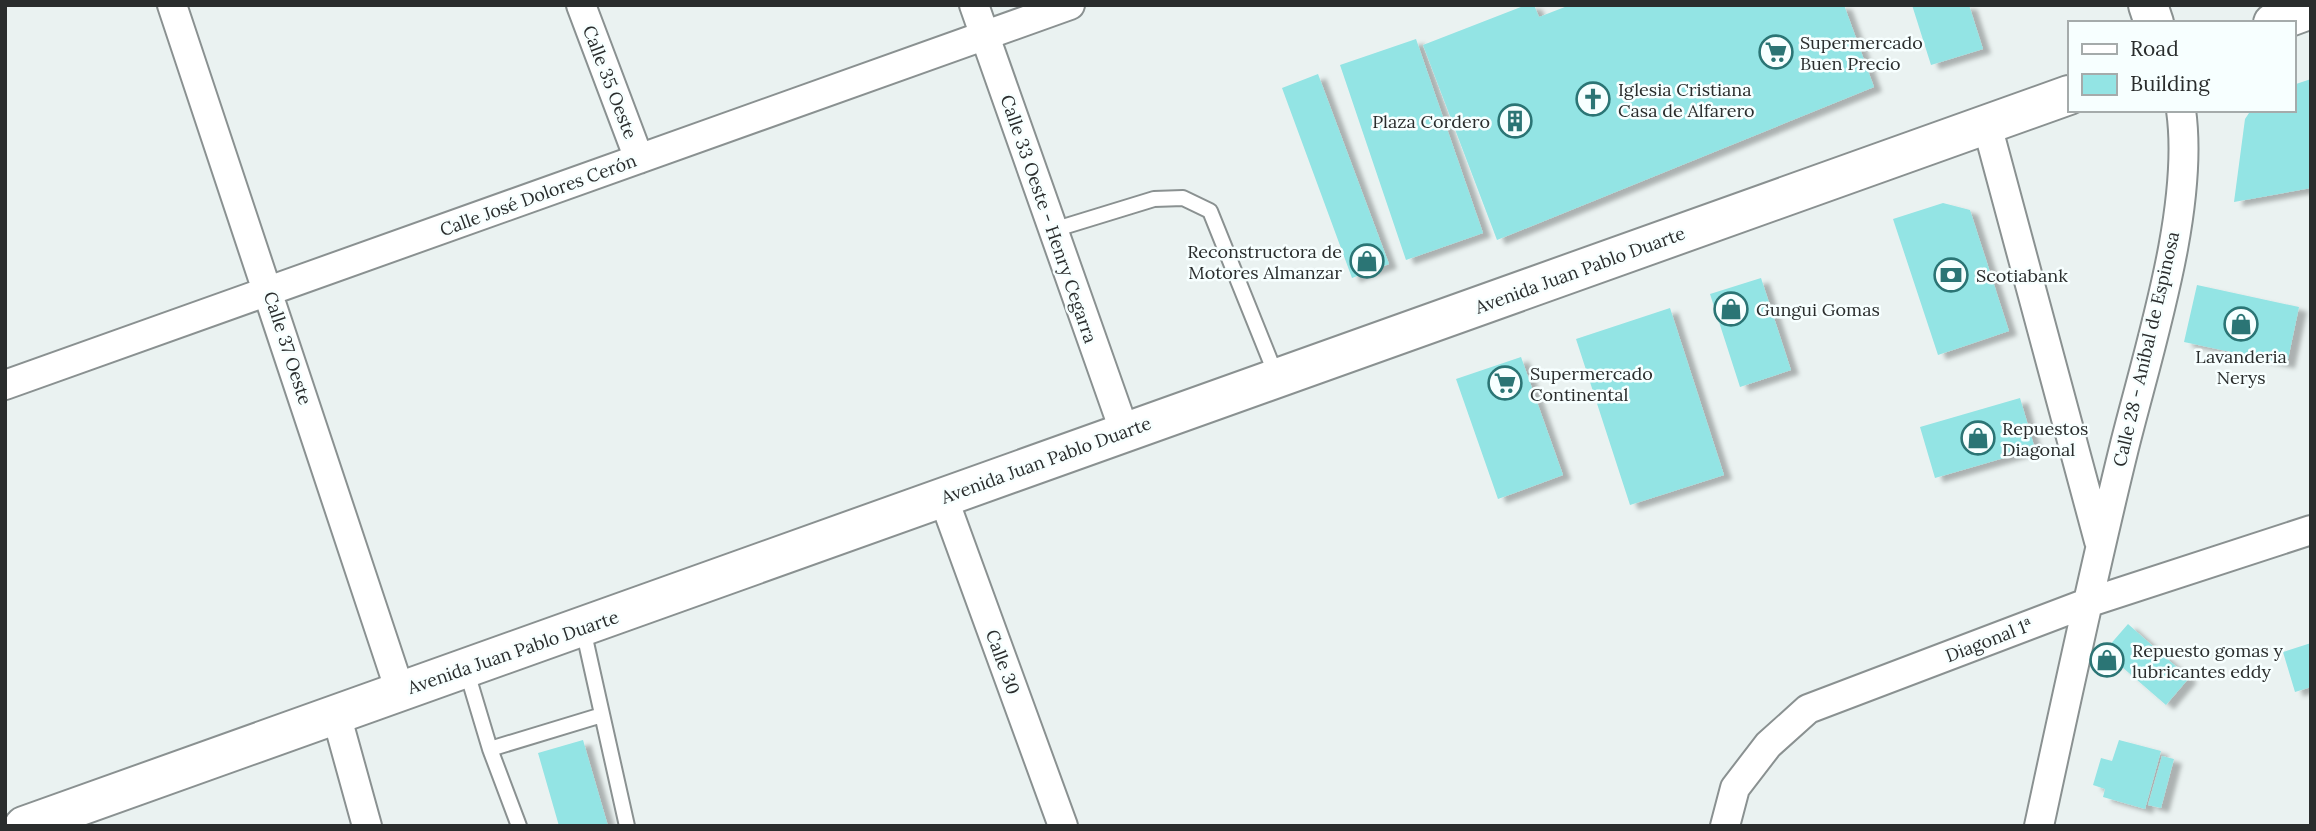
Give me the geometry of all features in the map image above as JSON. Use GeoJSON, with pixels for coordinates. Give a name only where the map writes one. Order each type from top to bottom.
{"type":"FeatureCollection","features":[{"type":"Feature","properties":{"kind":"main road"},"geometry":{"type":"LineString","coordinates":[[2278,21],[2311,9]]}},
{"type":"Feature","properties":{"kind":"main road","name":"Avenida Juan Pablo Duarte"},"geometry":{"type":"LineString","coordinates":[[24,826],[2068,95]]}},
{"type":"Feature","properties":{"kind":"street","name":"Calle 37 Oeste"},"geometry":{"type":"LineString","coordinates":[[172,5],[270,291],[400,691]]}},
{"type":"Feature","properties":{"kind":"street","name":"Calle 35 Oeste"},"geometry":{"type":"LineString","coordinates":[[581,5],[639,159]]}},
{"type":"Feature","properties":{"kind":"street","name":"Calle 33 Oeste - Henry Cegarra"},"geometry":{"type":"LineString","coordinates":[[974,5],[1125,433]]}},
{"type":"Feature","properties":{"kind":"street","name":"Calle José Dolores Cerón"},"geometry":{"type":"LineString","coordinates":[[5,385],[1070,5]]}},
{"type":"Feature","properties":{"kind":"street","name":"Calle 28 - Aníbal de Espinosa"},"geometry":{"type":"LineString","coordinates":[[2039,826],[2100,545],[2171,255],[2183,166],[2181,112]]}},
{"type":"Feature","properties":{"kind":"street","name":"Calle 28 - Aníbal de Espinosa"},"geometry":{"type":"LineString","coordinates":[[1987,125],[2100,545]]}},
{"type":"Feature","properties":{"kind":"street","name":"Calle 30"},"geometry":{"type":"LineString","coordinates":[[943,497],[1063,826]]}},
{"type":"Feature","properties":{"kind":"street","name":"Diagonal 1ª"},"geometry":{"type":"LineString","coordinates":[[1725,826],[1735,788],[1768,745],[1808,709],[2087,603],[2311,530]]}},
{"type":"Feature","properties":{"kind":"street"},"geometry":{"type":"LineString","coordinates":[[336,714],[367,826]]}},
{"type":"Feature","properties":{"kind":"lane"},"geometry":{"type":"LineString","coordinates":[[1053,230],[1154,199],[1183,198],[1210,211],[1277,378]]}},
{"type":"Feature","properties":{"kind":"lane"},"geometry":{"type":"LineString","coordinates":[[583,627],[626,826]]}},
{"type":"Feature","properties":{"kind":"lane"},"geometry":{"type":"LineString","coordinates":[[465,668],[490,749],[519,826]]}},
{"type":"Feature","properties":{"kind":"lane"},"geometry":{"type":"LineString","coordinates":[[490,749],[602,715]]}},
{"type":"Feature","properties":{"kind":"building"},"geometry":{"type":"Polygon","coordinates":[[[1526,5],[1534,5],[1539,17],[1570,5],[1844,5],[1874,87],[1497,240],[1423,45],[1526,5]]]}},
{"type":"Feature","properties":{"kind":"building"},"geometry":{"type":"Polygon","coordinates":[[[1912,5],[1969,5],[1983,49],[1931,65],[1912,5]]]}},
{"type":"Feature","properties":{"kind":"building"},"geometry":{"type":"Polygon","coordinates":[[[1416,39],[1483,233],[1406,260],[1340,65],[1416,39]]]}},
{"type":"Feature","properties":{"kind":"building"},"geometry":{"type":"Polygon","coordinates":[[[1318,74],[1389,264],[1352,278],[1282,88],[1318,74]]]}},
{"type":"Feature","properties":{"kind":"building"},"geometry":{"type":"Polygon","coordinates":[[[2311,79],[2311,188],[2234,202],[2245,119],[2250,112],[2295,112],[2295,84],[2311,79]]]}},
{"type":"Feature","properties":{"kind":"building","name":"Scotiabank"},"geometry":{"type":"Polygon","coordinates":[[[1943,203],[1970,210],[2009,331],[1938,355],[1893,219],[1943,203]]]}},
{"type":"Feature","properties":{"kind":"building"},"geometry":{"type":"Polygon","coordinates":[[[1761,278],[1791,370],[1740,387],[1710,294],[1761,278]]]}},
{"type":"Feature","properties":{"kind":"building","name":"Lavanderia Nerys"},"geometry":{"type":"Polygon","coordinates":[[[2197,285],[2299,307],[2287,364],[2184,342],[2197,285]]]}},
{"type":"Feature","properties":{"kind":"building"},"geometry":{"type":"Polygon","coordinates":[[[1670,308],[1724,475],[1630,505],[1576,339],[1670,308]]]}},
{"type":"Feature","properties":{"kind":"building"},"geometry":{"type":"Polygon","coordinates":[[[1521,357],[1563,475],[1498,499],[1456,379],[1521,357]]]}},
{"type":"Feature","properties":{"kind":"building","name":"Repuestos Diagonal"},"geometry":{"type":"Polygon","coordinates":[[[2020,398],[2035,449],[1935,478],[1920,427],[2020,398]]]}},
{"type":"Feature","properties":{"kind":"building"},"geometry":{"type":"Polygon","coordinates":[[[2128,624],[2189,678],[2166,705],[2114,660],[2110,664],[2101,655],[2128,624]]]}},
{"type":"Feature","properties":{"kind":"building"},"geometry":{"type":"Polygon","coordinates":[[[2311,643],[2311,687],[2295,692],[2283,652],[2311,643]]]}},
{"type":"Feature","properties":{"kind":"building"},"geometry":{"type":"Polygon","coordinates":[[[583,740],[608,826],[559,826],[538,753],[583,740]]]}},
{"type":"Feature","properties":{"kind":"building"},"geometry":{"type":"Polygon","coordinates":[[[2119,740],[2161,751],[2145,809],[2103,797],[2105,789],[2093,785],[2101,758],[2112,761],[2119,740]]]}},
{"type":"Feature","properties":{"kind":"building"},"geometry":{"type":"Polygon","coordinates":[[[2162,756],[2174,759],[2161,808],[2148,805],[2162,756]]]}},
{"type":"Feature","properties":{"kind":"place","name":"Supermercado Buen Precio"},"geometry":{"type":"Point","coordinates":[1776,52]}},
{"type":"Feature","properties":{"kind":"place","name":"Iglesia Cristiana Casa de Alfarero"},"geometry":{"type":"Point","coordinates":[1593,99]}},
{"type":"Feature","properties":{"kind":"place","name":"Plaza Cordero"},"geometry":{"type":"Point","coordinates":[1515,121]}},
{"type":"Feature","properties":{"kind":"place","name":"Reconstructora de Motores Almanzar"},"geometry":{"type":"Point","coordinates":[1367,261]}},
{"type":"Feature","properties":{"kind":"place","name":"Scotiabank"},"geometry":{"type":"Point","coordinates":[1951,275]}},
{"type":"Feature","properties":{"kind":"place","name":"Gungui Gomas"},"geometry":{"type":"Point","coordinates":[1731,309]}},
{"type":"Feature","properties":{"kind":"place","name":"Lavanderia Nerys"},"geometry":{"type":"Point","coordinates":[2241,324]}},
{"type":"Feature","properties":{"kind":"place","name":"Supermercado Continental"},"geometry":{"type":"Point","coordinates":[1505,383]}},
{"type":"Feature","properties":{"kind":"place","name":"Repuestos Diagonal"},"geometry":{"type":"Point","coordinates":[1978,438]}},
{"type":"Feature","properties":{"kind":"place","name":"Repuesto gomas y lubricantes eddy"},"geometry":{"type":"Point","coordinates":[2107,660]}}]}
